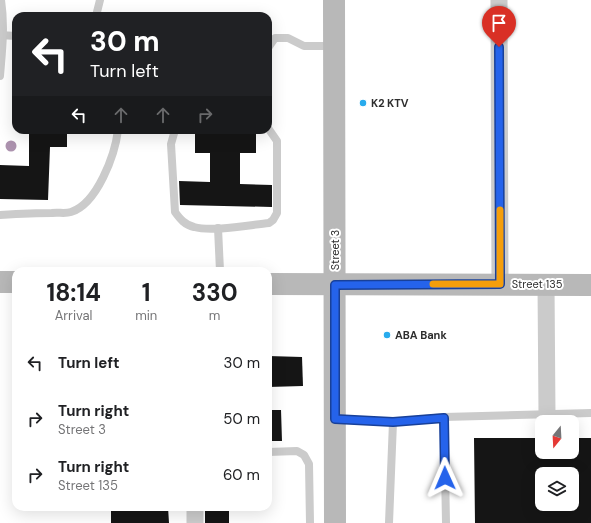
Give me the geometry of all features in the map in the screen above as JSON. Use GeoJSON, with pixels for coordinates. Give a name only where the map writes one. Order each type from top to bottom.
{"type":"FeatureCollection","features":[{"type":"Feature","properties":{"kind":"street","name":"Street 3"},"geometry":{"type":"LineString","coordinates":[[334,0],[335,523]]}},
{"type":"Feature","properties":{"kind":"street"},"geometry":{"type":"LineString","coordinates":[[499,0],[500,284]]}},
{"type":"Feature","properties":{"kind":"street","name":"Street 135"},"geometry":{"type":"LineString","coordinates":[[272,278],[335,285],[591,285]]}},
{"type":"Feature","properties":{"kind":"street"},"geometry":{"type":"LineString","coordinates":[[0,282],[12,282]]}},
{"type":"Feature","properties":{"kind":"street"},"geometry":{"type":"LineString","coordinates":[[546,284],[547,414]]}},
{"type":"Feature","properties":{"kind":"street"},"geometry":{"type":"LineString","coordinates":[[195,511],[195,523]]}},
{"type":"Feature","properties":{"kind":"lane"},"geometry":{"type":"LineString","coordinates":[[0,76],[3,14],[1,0]]}},
{"type":"Feature","properties":{"kind":"lane"},"geometry":{"type":"LineString","coordinates":[[97,12],[100,0]]}},
{"type":"Feature","properties":{"kind":"lane"},"geometry":{"type":"LineString","coordinates":[[2,35],[12,36]]}},
{"type":"Feature","properties":{"kind":"lane"},"geometry":{"type":"LineString","coordinates":[[272,42],[275,38],[288,38],[304,46],[334,46]]}},
{"type":"Feature","properties":{"kind":"lane"},"geometry":{"type":"LineString","coordinates":[[0,215],[71,212],[85,203],[94,193],[106,171],[118,134]]}},
{"type":"Feature","properties":{"kind":"lane"},"geometry":{"type":"LineString","coordinates":[[174,134],[171,144],[175,212],[181,220],[194,228],[218,228],[269,224],[273,220],[277,213],[277,141],[272,134]]}},
{"type":"Feature","properties":{"kind":"lane"},"geometry":{"type":"LineString","coordinates":[[218,228],[220,267]]}},
{"type":"Feature","properties":{"kind":"lane"},"geometry":{"type":"LineString","coordinates":[[335,419],[393,422],[444,418],[591,413]]}},
{"type":"Feature","properties":{"kind":"lane"},"geometry":{"type":"LineString","coordinates":[[444,418],[446,523]]}},
{"type":"Feature","properties":{"kind":"lane"},"geometry":{"type":"LineString","coordinates":[[389,523],[393,422]]}},
{"type":"Feature","properties":{"kind":"lane"},"geometry":{"type":"LineString","coordinates":[[272,452],[297,451],[304,455],[308,464],[310,523]]}},
{"type":"Feature","properties":{"kind":"building"},"geometry":{"type":"Polygon","coordinates":[[[29,134],[67,134],[67,147],[50,147],[48,200],[0,199],[0,165],[29,166],[29,134]]]}},
{"type":"Feature","properties":{"kind":"building"},"geometry":{"type":"Polygon","coordinates":[[[195,134],[256,134],[256,153],[240,153],[240,184],[272,185],[272,207],[180,205],[179,181],[210,182],[210,153],[195,153],[195,134]]]}},
{"type":"Feature","properties":{"kind":"building"},"geometry":{"type":"Polygon","coordinates":[[[272,356],[302,357],[303,386],[272,387],[272,356]]]}},
{"type":"Feature","properties":{"kind":"building"},"geometry":{"type":"Polygon","coordinates":[[[272,410],[281,410],[282,441],[272,441],[272,410]]]}},
{"type":"Feature","properties":{"kind":"building"},"geometry":{"type":"Polygon","coordinates":[[[474,438],[535,438],[535,459],[579,459],[579,438],[591,438],[591,523],[475,523],[474,438]]]}},
{"type":"Feature","properties":{"kind":"building"},"geometry":{"type":"Polygon","coordinates":[[[111,511],[168,511],[169,523],[111,523],[111,511]]]}},
{"type":"Feature","properties":{"kind":"building"},"geometry":{"type":"Polygon","coordinates":[[[205,511],[229,511],[229,523],[205,523],[205,511]]]}},
{"type":"Feature","properties":{"kind":"slow traffic"},"geometry":{"type":"LineString","coordinates":[[433,284],[500,284],[500,210]]}},
{"type":"Feature","properties":{"kind":"place","name":"K2 KTV"},"geometry":{"type":"Point","coordinates":[363,103]}},
{"type":"Feature","properties":{"kind":"place","name":"ABA Bank"},"geometry":{"type":"Point","coordinates":[387,335]}},
{"type":"Feature","properties":{"kind":"route"},"geometry":{"type":"LineString","coordinates":[[445,478],[444,418],[393,422],[335,419],[335,285],[500,284],[499,47]]}}]}
